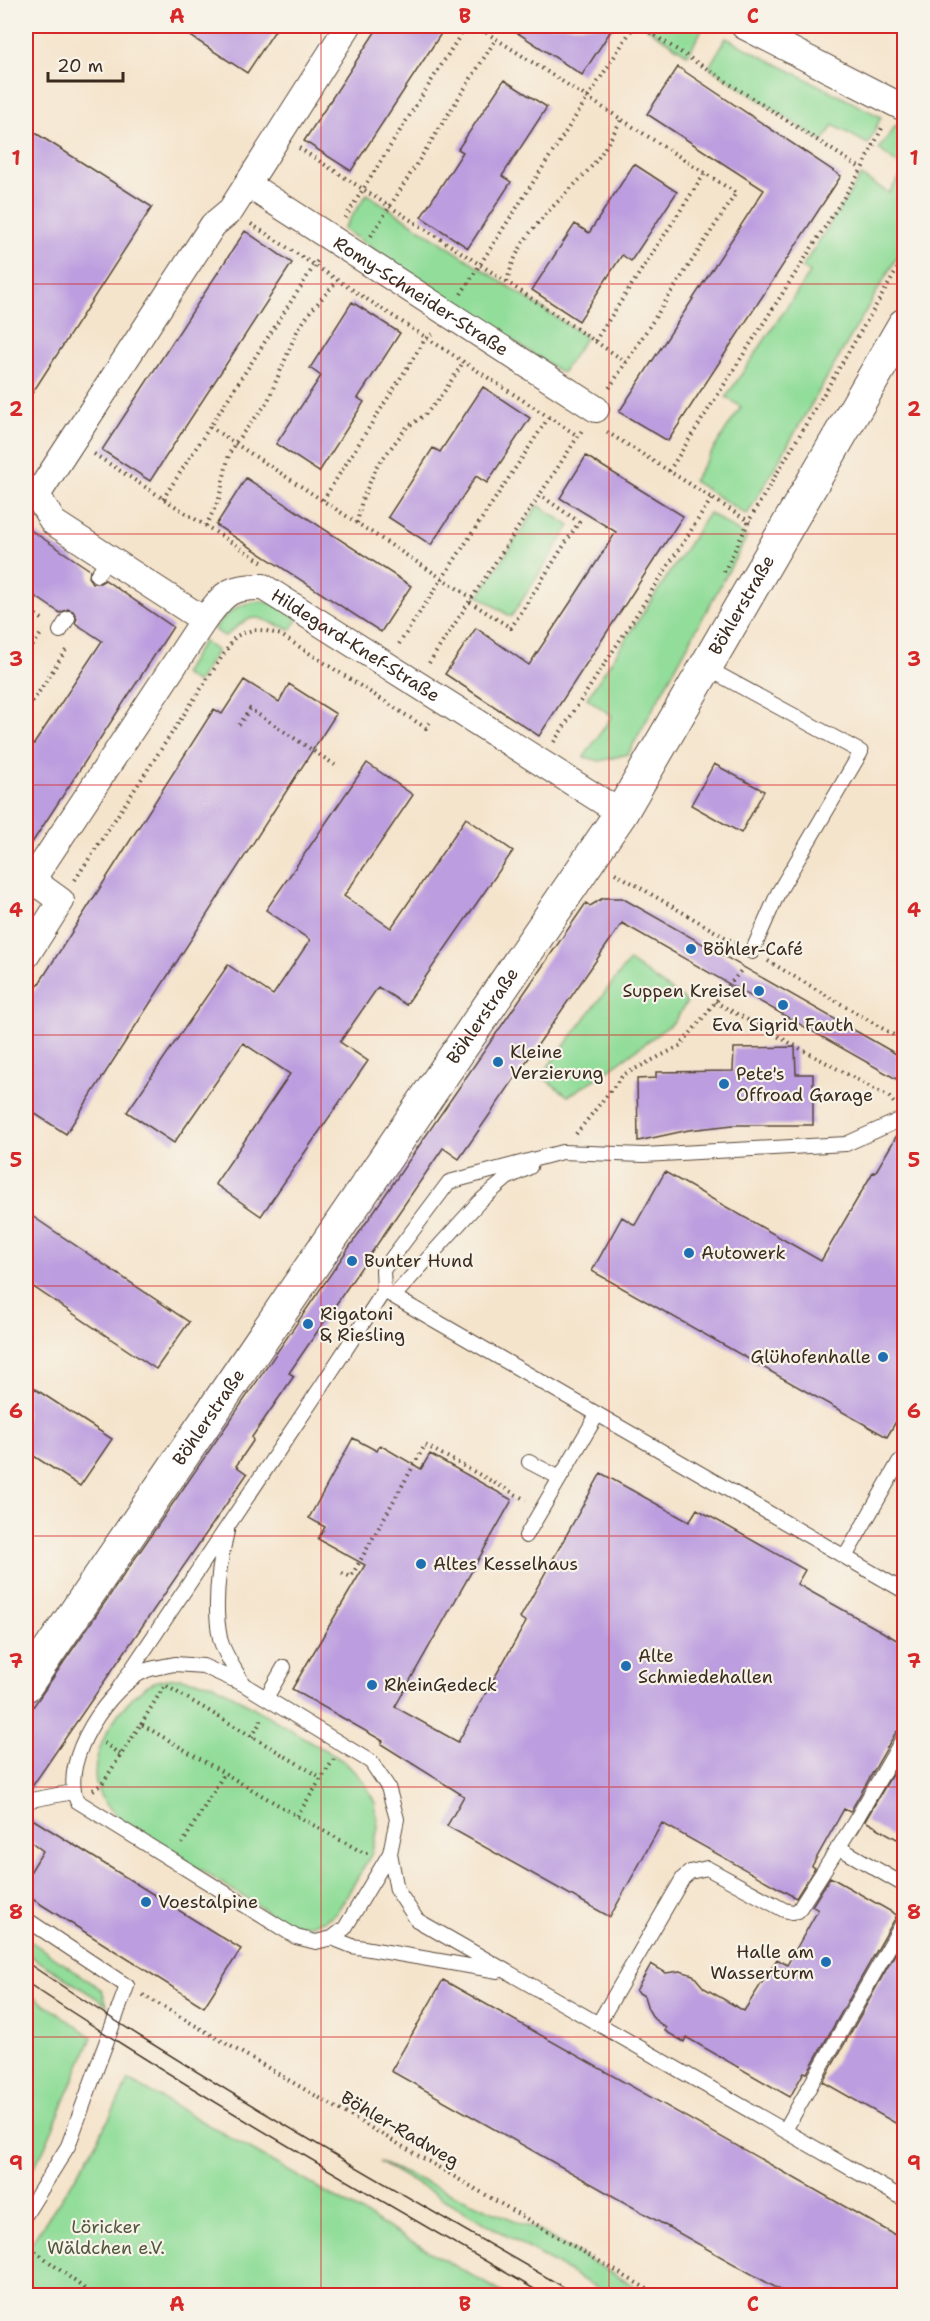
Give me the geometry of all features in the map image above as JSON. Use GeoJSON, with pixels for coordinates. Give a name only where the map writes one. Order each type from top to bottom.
{"type":"FeatureCollection","features":[{"type":"Feature","properties":{"kind":"street"},"geometry":{"type":"LineString","coordinates":[[204,620],[103,567],[52,522],[31,491],[73,440],[213,225],[231,210],[348,26]]}},
{"type":"Feature","properties":{"kind":"street"},"geometry":{"type":"LineString","coordinates":[[744,26],[899,106]]}},
{"type":"Feature","properties":{"kind":"street","name":"Romy-Schneider-Straße"},"geometry":{"type":"LineString","coordinates":[[247,184],[480,334],[592,414]]}},
{"type":"Feature","properties":{"kind":"street","name":"Böhlerstraße"},"geometry":{"type":"LineString","coordinates":[[26,1685],[621,813],[904,325]]}},
{"type":"Feature","properties":{"kind":"street","name":"Hildegard-Knef-Straße"},"geometry":{"type":"LineString","coordinates":[[61,901],[29,884],[204,620],[225,594],[243,586],[263,587],[621,813]]}},
{"type":"Feature","properties":{"kind":"street"},"geometry":{"type":"LineString","coordinates":[[26,956],[61,901]]}},
{"type":"Feature","properties":{"kind":"lane"},"geometry":{"type":"LineString","coordinates":[[54,627],[68,618]]}},
{"type":"Feature","properties":{"kind":"lane"},"geometry":{"type":"LineString","coordinates":[[705,667],[861,752],[778,893],[752,952]]}},
{"type":"Feature","properties":{"kind":"lane"},"geometry":{"type":"LineString","coordinates":[[902,1113],[846,1144],[644,1155],[562,1152],[448,1182],[383,1270],[389,1293],[904,1591]]}},
{"type":"Feature","properties":{"kind":"lane"},"geometry":{"type":"LineString","coordinates":[[75,1797],[73,1774],[77,1757],[88,1732],[321,1387],[389,1293],[479,1202],[507,1178],[562,1152]]}},
{"type":"Feature","properties":{"kind":"lane"},"geometry":{"type":"LineString","coordinates":[[526,1536],[597,1415]]}},
{"type":"Feature","properties":{"kind":"lane"},"geometry":{"type":"LineString","coordinates":[[529,1462],[560,1479]]}},
{"type":"Feature","properties":{"kind":"lane"},"geometry":{"type":"LineString","coordinates":[[845,1557],[899,1462]]}},
{"type":"Feature","properties":{"kind":"lane"},"geometry":{"type":"LineString","coordinates":[[229,1524],[222,1553],[219,1588],[220,1640],[243,1684]]}},
{"type":"Feature","properties":{"kind":"lane"},"geometry":{"type":"LineString","coordinates":[[31,1800],[75,1797],[296,1937],[316,1942],[332,1938],[345,1928],[390,1853],[397,1820],[388,1787],[370,1762],[243,1684],[203,1666],[175,1664],[146,1671],[117,1691]]}},
{"type":"Feature","properties":{"kind":"lane"},"geometry":{"type":"LineString","coordinates":[[266,1698],[284,1667]]}},
{"type":"Feature","properties":{"kind":"lane"},"geometry":{"type":"LineString","coordinates":[[598,2024],[683,1878],[690,1872],[707,1868],[784,1910],[798,1911],[904,1737]]}},
{"type":"Feature","properties":{"kind":"lane"},"geometry":{"type":"LineString","coordinates":[[838,1847],[904,1885]]}},
{"type":"Feature","properties":{"kind":"lane"},"geometry":{"type":"LineString","coordinates":[[390,1853],[397,1890],[417,1920],[904,2199]]}},
{"type":"Feature","properties":{"kind":"lane"},"geometry":{"type":"LineString","coordinates":[[26,1919],[127,1986],[68,2146],[26,2214]]}},
{"type":"Feature","properties":{"kind":"lane"},"geometry":{"type":"LineString","coordinates":[[785,2130],[904,1921]]}},
{"type":"Feature","properties":{"kind":"lane"},"geometry":{"type":"LineString","coordinates":[[332,1938],[351,1946],[506,1973]]}},
{"type":"Feature","properties":{"kind":"path"},"geometry":{"type":"LineString","coordinates":[[163,499],[314,267],[466,26]]}},
{"type":"Feature","properties":{"kind":"path"},"geometry":{"type":"LineString","coordinates":[[416,684],[736,193],[476,26]]}},
{"type":"Feature","properties":{"kind":"path"},"geometry":{"type":"LineString","coordinates":[[323,500],[426,338],[435,333],[448,314],[634,26]]}},
{"type":"Feature","properties":{"kind":"path"},"geometry":{"type":"LineString","coordinates":[[640,26],[862,169]]}},
{"type":"Feature","properties":{"kind":"path"},"geometry":{"type":"LineString","coordinates":[[370,237],[496,39]]}},
{"type":"Feature","properties":{"kind":"path"},"geometry":{"type":"LineString","coordinates":[[669,471],[862,169],[899,106]]}},
{"type":"Feature","properties":{"kind":"path"},"geometry":{"type":"LineString","coordinates":[[507,282],[518,251],[528,234],[593,165],[621,120]]}},
{"type":"Feature","properties":{"kind":"path"},"geometry":{"type":"LineString","coordinates":[[278,135],[507,282],[626,362]]}},
{"type":"Feature","properties":{"kind":"path"},"geometry":{"type":"LineString","coordinates":[[595,341],[705,173]]}},
{"type":"Feature","properties":{"kind":"path"},"geometry":{"type":"LineString","coordinates":[[231,210],[314,267],[578,436]]}},
{"type":"Feature","properties":{"kind":"path"},"geometry":{"type":"LineString","coordinates":[[206,526],[219,499],[225,468],[235,443],[267,403],[297,331],[309,312],[337,281]]}},
{"type":"Feature","properties":{"kind":"path"},"geometry":{"type":"LineString","coordinates":[[357,523],[362,500],[377,466],[407,427],[424,415],[442,395],[480,334]]}},
{"type":"Feature","properties":{"kind":"path"},"geometry":{"type":"LineString","coordinates":[[592,414],[669,471],[779,541]]}},
{"type":"Feature","properties":{"kind":"path"},"geometry":{"type":"LineString","coordinates":[[386,665],[549,417]]}},
{"type":"Feature","properties":{"kind":"path"},"geometry":{"type":"LineString","coordinates":[[210,427],[442,578],[511,628],[579,522],[540,495]]}},
{"type":"Feature","properties":{"kind":"path"},"geometry":{"type":"LineString","coordinates":[[73,440],[269,567]]}},
{"type":"Feature","properties":{"kind":"path"},"geometry":{"type":"LineString","coordinates":[[540,763],[712,498]]}},
{"type":"Feature","properties":{"kind":"path"},"geometry":{"type":"LineString","coordinates":[[26,608],[73,640],[26,712]]}},
{"type":"Feature","properties":{"kind":"path"},"geometry":{"type":"LineString","coordinates":[[26,656],[54,627]]}},
{"type":"Feature","properties":{"kind":"path"},"geometry":{"type":"LineString","coordinates":[[61,901],[235,637],[242,633],[249,630],[263,630],[281,635],[426,728],[443,702]]}},
{"type":"Feature","properties":{"kind":"path"},"geometry":{"type":"LineString","coordinates":[[239,725],[250,709],[335,765]]}},
{"type":"Feature","properties":{"kind":"path"},"geometry":{"type":"LineString","coordinates":[[562,1152],[623,1076],[680,1046],[744,967],[752,952]]}},
{"type":"Feature","properties":{"kind":"path"},"geometry":{"type":"LineString","coordinates":[[715,1002],[889,1097],[902,1113]]}},
{"type":"Feature","properties":{"kind":"path"},"geometry":{"type":"LineString","coordinates":[[342,1573],[351,1577],[425,1445],[542,1509]]}},
{"type":"Feature","properties":{"kind":"path"},"geometry":{"type":"LineString","coordinates":[[75,1797],[102,1784],[165,1685],[322,1778]]}},
{"type":"Feature","properties":{"kind":"path"},"geometry":{"type":"LineString","coordinates":[[141,1724],[364,1853],[390,1853]]}},
{"type":"Feature","properties":{"kind":"path"},"geometry":{"type":"LineString","coordinates":[[95,1737],[121,1755]]}},
{"type":"Feature","properties":{"kind":"path"},"geometry":{"type":"LineString","coordinates":[[297,1816],[343,1745]]}},
{"type":"Feature","properties":{"kind":"path"},"geometry":{"type":"LineString","coordinates":[[172,1860],[224,1774]]}},
{"type":"Feature","properties":{"kind":"path","name":"Böhler-Radweg"},"geometry":{"type":"LineString","coordinates":[[127,1986],[659,2295]]}},
{"type":"Feature","properties":{"kind":"path"},"geometry":{"type":"LineString","coordinates":[[26,2244],[94,2295]]}},
{"type":"Feature","properties":{"kind":"green space"},"geometry":{"type":"Polygon","coordinates":[[[644,26],[704,26],[688,55],[644,26]]]}},
{"type":"Feature","properties":{"kind":"green space"},"geometry":{"type":"Polygon","coordinates":[[[726,38],[881,117],[868,144],[833,125],[823,142],[709,67],[726,38]]]}},
{"type":"Feature","properties":{"kind":"green space"},"geometry":{"type":"Polygon","coordinates":[[[896,125],[904,130],[904,169],[879,149],[896,125]]]}},
{"type":"Feature","properties":{"kind":"green space"},"geometry":{"type":"Polygon","coordinates":[[[904,171],[904,245],[747,515],[693,481],[741,407],[726,397],[810,273],[802,267],[861,176],[889,193],[904,171]]]}},
{"type":"Feature","properties":{"kind":"green space"},"geometry":{"type":"Polygon","coordinates":[[[367,194],[586,337],[562,373],[343,229],[367,194]]]}},
{"type":"Feature","properties":{"kind":"green space"},"geometry":{"type":"Polygon","coordinates":[[[538,505],[570,526],[511,617],[479,596],[538,505]]]}},
{"type":"Feature","properties":{"kind":"green space"},"geometry":{"type":"Polygon","coordinates":[[[709,513],[747,537],[628,754],[600,761],[584,757],[612,716],[587,698],[709,513]]]}},
{"type":"Feature","properties":{"kind":"green space"},"geometry":{"type":"Polygon","coordinates":[[[261,601],[274,604],[299,618],[291,629],[252,618],[224,636],[214,629],[234,609],[261,601]]]}},
{"type":"Feature","properties":{"kind":"green space"},"geometry":{"type":"Polygon","coordinates":[[[203,641],[217,651],[197,683],[183,674],[203,641]]]}},
{"type":"Feature","properties":{"kind":"green space"},"geometry":{"type":"Polygon","coordinates":[[[629,961],[687,1002],[674,1022],[599,1077],[568,1096],[541,1076],[629,961]]]}},
{"type":"Feature","properties":{"kind":"green space"},"geometry":{"type":"Polygon","coordinates":[[[180,1678],[214,1684],[345,1762],[365,1783],[375,1803],[378,1828],[371,1855],[337,1912],[324,1921],[304,1925],[282,1921],[119,1819],[101,1797],[95,1779],[96,1763],[108,1730],[117,1715],[140,1691],[152,1683],[180,1678]]]}},
{"type":"Feature","properties":{"kind":"green space"},"geometry":{"type":"Polygon","coordinates":[[[26,1938],[102,1990],[107,2005],[26,1953],[26,1938]]]}},
{"type":"Feature","properties":{"kind":"green space"},"geometry":{"type":"Polygon","coordinates":[[[26,1991],[92,2037],[44,2149],[26,2181],[26,1991]]]}},
{"type":"Feature","properties":{"kind":"green space","name":"Löricker Wäldchen e.V."},"geometry":{"type":"Polygon","coordinates":[[[129,2080],[506,2295],[26,2295],[26,2251],[91,2153],[129,2080]]]}},
{"type":"Feature","properties":{"kind":"green space"},"geometry":{"type":"Polygon","coordinates":[[[379,2162],[537,2230],[650,2295],[609,2295],[379,2162]]]}},
{"type":"Feature","properties":{"kind":"building"},"geometry":{"type":"Polygon","coordinates":[[[175,26],[278,26],[247,73],[175,26]]]}},
{"type":"Feature","properties":{"kind":"building"},"geometry":{"type":"Polygon","coordinates":[[[379,26],[446,26],[351,171],[304,141],[379,26]]]}},
{"type":"Feature","properties":{"kind":"building"},"geometry":{"type":"Polygon","coordinates":[[[507,26],[614,26],[582,75],[507,26]]]}},
{"type":"Feature","properties":{"kind":"building"},"geometry":{"type":"Polygon","coordinates":[[[678,67],[841,176],[668,441],[619,412],[764,190],[647,114],[678,67]]]}},
{"type":"Feature","properties":{"kind":"building"},"geometry":{"type":"Polygon","coordinates":[[[504,80],[547,107],[502,176],[511,182],[468,248],[421,217],[463,152],[458,149],[504,80]]]}},
{"type":"Feature","properties":{"kind":"building"},"geometry":{"type":"Polygon","coordinates":[[[26,127],[152,207],[26,403],[26,127]]]}},
{"type":"Feature","properties":{"kind":"building"},"geometry":{"type":"Polygon","coordinates":[[[634,164],[677,192],[631,261],[622,255],[579,321],[532,290],[575,224],[589,233],[634,164]]]}},
{"type":"Feature","properties":{"kind":"building"},"geometry":{"type":"Polygon","coordinates":[[[245,231],[292,263],[150,481],[102,450],[245,231]]]}},
{"type":"Feature","properties":{"kind":"building"},"geometry":{"type":"Polygon","coordinates":[[[352,302],[400,333],[358,398],[364,402],[319,472],[276,444],[321,376],[310,368],[352,302]]]}},
{"type":"Feature","properties":{"kind":"building"},"geometry":{"type":"Polygon","coordinates":[[[483,387],[530,418],[487,483],[476,476],[431,545],[388,517],[433,448],[440,452],[483,387]]]}},
{"type":"Feature","properties":{"kind":"building"},"geometry":{"type":"Polygon","coordinates":[[[586,456],[683,516],[539,736],[445,674],[476,628],[529,665],[576,594],[616,532],[560,498],[586,456]]]}},
{"type":"Feature","properties":{"kind":"building"},"geometry":{"type":"Polygon","coordinates":[[[246,478],[411,586],[381,632],[216,525],[246,478]]]}},
{"type":"Feature","properties":{"kind":"building"},"geometry":{"type":"Polygon","coordinates":[[[26,527],[90,570],[89,578],[92,583],[105,580],[173,627],[26,852],[26,756],[102,641],[75,623],[77,618],[73,611],[68,609],[60,613],[26,590],[26,527]]]}},
{"type":"Feature","properties":{"kind":"building"},"geometry":{"type":"Polygon","coordinates":[[[244,680],[279,702],[289,684],[336,714],[66,1134],[26,1108],[26,1004],[214,709],[222,714],[244,680]]]}},
{"type":"Feature","properties":{"kind":"building"},"geometry":{"type":"Polygon","coordinates":[[[367,763],[413,795],[344,896],[391,928],[466,818],[513,851],[406,1005],[378,987],[340,1042],[368,1061],[261,1216],[215,1184],[290,1074],[243,1043],[174,1143],[127,1112],[228,965],[273,995],[310,940],[266,910],[367,763]]]}},
{"type":"Feature","properties":{"kind":"building"},"geometry":{"type":"Polygon","coordinates":[[[714,764],[764,791],[741,833],[691,805],[714,764]]]}},
{"type":"Feature","properties":{"kind":"building"},"geometry":{"type":"Polygon","coordinates":[[[603,898],[622,898],[898,1055],[898,1080],[622,923],[459,1159],[443,1148],[289,1373],[294,1376],[252,1437],[253,1441],[236,1466],[247,1474],[26,1793],[26,1717],[586,903],[590,906],[603,898]]]}},
{"type":"Feature","properties":{"kind":"building"},"geometry":{"type":"Polygon","coordinates":[[[795,1047],[796,1074],[813,1074],[813,1125],[733,1125],[689,1130],[638,1141],[637,1079],[656,1078],[656,1072],[733,1071],[734,1048],[795,1047]]]}},
{"type":"Feature","properties":{"kind":"building"},"geometry":{"type":"Polygon","coordinates":[[[904,1128],[904,1408],[887,1437],[592,1271],[622,1217],[635,1225],[665,1172],[821,1261],[873,1172],[875,1173],[900,1130],[904,1128]]]}},
{"type":"Feature","properties":{"kind":"building"},"geometry":{"type":"Polygon","coordinates":[[[26,1212],[189,1322],[156,1369],[26,1282],[26,1212]]]}},
{"type":"Feature","properties":{"kind":"building"},"geometry":{"type":"Polygon","coordinates":[[[26,1383],[112,1439],[80,1486],[26,1451],[26,1383]]]}},
{"type":"Feature","properties":{"kind":"building"},"geometry":{"type":"Polygon","coordinates":[[[353,1438],[377,1451],[380,1445],[421,1469],[430,1454],[512,1500],[395,1707],[458,1742],[526,1622],[520,1618],[601,1473],[689,1522],[697,1509],[805,1570],[797,1584],[904,1644],[904,1728],[896,1732],[850,1812],[844,1809],[812,1866],[815,1868],[796,1898],[662,1823],[610,1917],[447,1826],[464,1796],[381,1744],[383,1741],[292,1689],[365,1565],[318,1539],[325,1527],[309,1518],[353,1438]]]}},
{"type":"Feature","properties":{"kind":"building"},"geometry":{"type":"Polygon","coordinates":[[[904,1754],[904,1843],[865,1821],[904,1754]]]}},
{"type":"Feature","properties":{"kind":"building"},"geometry":{"type":"Polygon","coordinates":[[[26,1815],[241,1949],[204,2007],[26,1895],[26,1879],[43,1851],[26,1838],[26,1815]]]}},
{"type":"Feature","properties":{"kind":"building"},"geometry":{"type":"Polygon","coordinates":[[[830,1877],[897,1915],[807,2073],[804,2072],[790,2097],[686,2037],[684,2042],[665,2031],[666,2028],[654,2019],[644,1996],[636,1991],[651,1964],[666,1973],[680,1971],[693,1975],[704,1988],[744,2011],[777,1959],[787,1965],[818,1910],[812,1906],[830,1877]]]}},
{"type":"Feature","properties":{"kind":"building"},"geometry":{"type":"Polygon","coordinates":[[[904,1938],[904,2128],[823,2082],[904,1938]]]}},
{"type":"Feature","properties":{"kind":"building"},"geometry":{"type":"Polygon","coordinates":[[[443,1980],[904,2240],[904,2295],[789,2295],[391,2071],[443,1980]]]}},
{"type":"Feature","properties":{"kind":"tram line"},"geometry":{"type":"LineString","coordinates":[[26,1962],[230,2092],[579,2296]]}},
{"type":"Feature","properties":{"kind":"tram line"},"geometry":{"type":"LineString","coordinates":[[26,1982],[218,2104],[546,2296]]}},
{"type":"Feature","properties":{"kind":"place","name":"Böhler-Café"},"geometry":{"type":"Point","coordinates":[691,949]}},
{"type":"Feature","properties":{"kind":"place","name":"Suppen Kreisel"},"geometry":{"type":"Point","coordinates":[759,991]}},
{"type":"Feature","properties":{"kind":"place","name":"Eva Sigrid Fauth"},"geometry":{"type":"Point","coordinates":[783,1005]}},
{"type":"Feature","properties":{"kind":"place","name":"Kleine Verzierung"},"geometry":{"type":"Point","coordinates":[498,1062]}},
{"type":"Feature","properties":{"kind":"place","name":"Pete's Offroad Garage"},"geometry":{"type":"Point","coordinates":[724,1084]}},
{"type":"Feature","properties":{"kind":"place","name":"Autowerk"},"geometry":{"type":"Point","coordinates":[689,1253]}},
{"type":"Feature","properties":{"kind":"place","name":"Bunter Hund"},"geometry":{"type":"Point","coordinates":[352,1261]}},
{"type":"Feature","properties":{"kind":"place","name":"Rigatoni & Riesling"},"geometry":{"type":"Point","coordinates":[308,1324]}},
{"type":"Feature","properties":{"kind":"place","name":"Glühofenhalle"},"geometry":{"type":"Point","coordinates":[883,1357]}},
{"type":"Feature","properties":{"kind":"place","name":"Altes Kesselhaus"},"geometry":{"type":"Point","coordinates":[421,1564]}},
{"type":"Feature","properties":{"kind":"place","name":"Alte Schmiedehallen"},"geometry":{"type":"Point","coordinates":[626,1666]}},
{"type":"Feature","properties":{"kind":"place","name":"RheinGedeck"},"geometry":{"type":"Point","coordinates":[372,1685]}},
{"type":"Feature","properties":{"kind":"place","name":"Voestalpine"},"geometry":{"type":"Point","coordinates":[146,1902]}},
{"type":"Feature","properties":{"kind":"place","name":"Halle am Wasserturm"},"geometry":{"type":"Point","coordinates":[826,1962]}}]}
